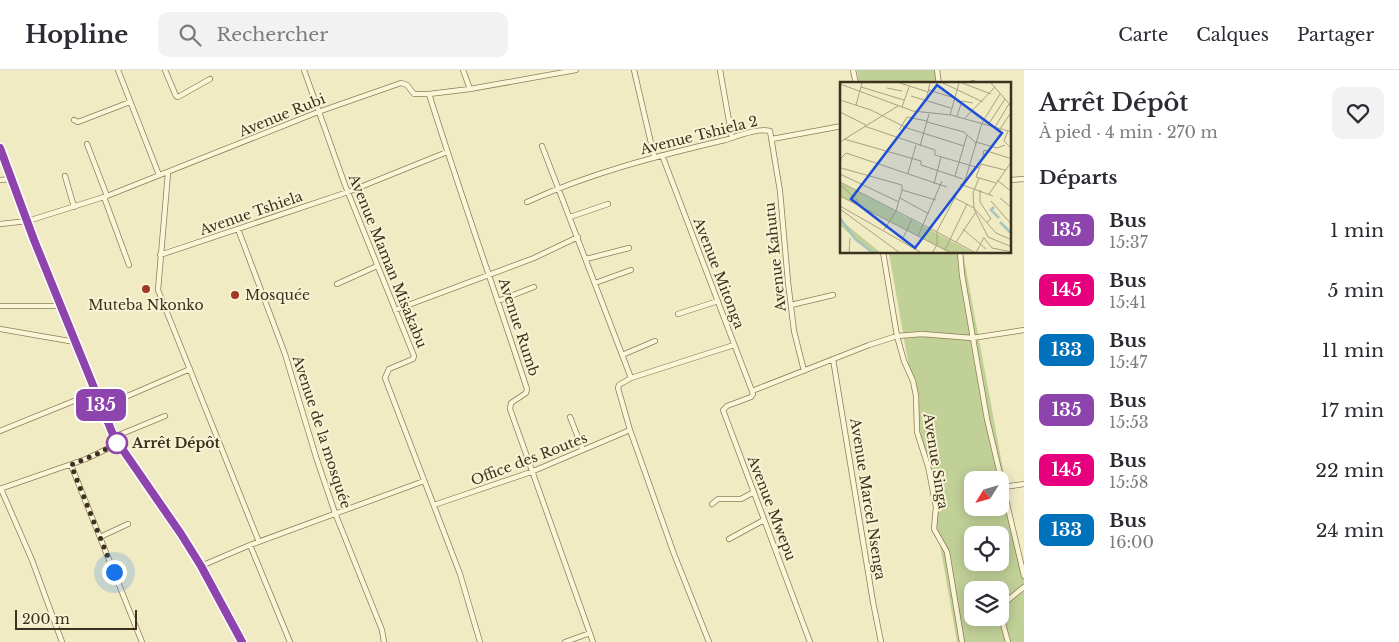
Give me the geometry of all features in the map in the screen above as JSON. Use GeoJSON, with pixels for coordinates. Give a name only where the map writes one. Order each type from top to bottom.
{"type":"FeatureCollection","features":[{"type":"Feature","properties":{"kind":"main road"},"geometry":{"type":"LineString","coordinates":[[0,148],[75,342],[117,444],[176,527],[201,566],[242,642]]}},
{"type":"Feature","properties":{"kind":"street"},"geometry":{"type":"LineString","coordinates":[[118,70],[159,175]]}},
{"type":"Feature","properties":{"kind":"street"},"geometry":{"type":"LineString","coordinates":[[165,70],[176,96],[180,97],[210,79]]}},
{"type":"Feature","properties":{"kind":"street","name":"Avenue Maman Misakabu"},"geometry":{"type":"LineString","coordinates":[[304,70],[348,192],[414,357],[389,370],[385,378],[460,574],[480,642]]}},
{"type":"Feature","properties":{"kind":"street"},"geometry":{"type":"LineString","coordinates":[[464,70],[470,89]]}},
{"type":"Feature","properties":{"kind":"street","name":"Avenue Rubi"},"geometry":{"type":"LineString","coordinates":[[0,224],[28,221],[105,197],[318,112],[400,83],[407,86],[414,94],[429,94],[470,89],[574,70]]}},
{"type":"Feature","properties":{"kind":"street"},"geometry":{"type":"LineString","coordinates":[[634,70],[654,156]]}},
{"type":"Feature","properties":{"kind":"street"},"geometry":{"type":"LineString","coordinates":[[720,70],[732,138]]}},
{"type":"Feature","properties":{"kind":"street","name":"Avenue Rumb"},"geometry":{"type":"LineString","coordinates":[[429,94],[527,389],[526,393],[512,402],[510,407],[593,642]]}},
{"type":"Feature","properties":{"kind":"street"},"geometry":{"type":"LineString","coordinates":[[74,120],[78,122],[130,102]]}},
{"type":"Feature","properties":{"kind":"street","name":"Avenue Tshiela 2"},"geometry":{"type":"LineString","coordinates":[[527,202],[558,188],[654,156],[767,130],[770,132],[772,139],[840,126]]}},
{"type":"Feature","properties":{"kind":"street","name":"Avenue Kahutu"},"geometry":{"type":"LineString","coordinates":[[772,139],[780,190],[794,331],[804,371]]}},
{"type":"Feature","properties":{"kind":"street"},"geometry":{"type":"LineString","coordinates":[[87,144],[129,265]]}},
{"type":"Feature","properties":{"kind":"street"},"geometry":{"type":"LineString","coordinates":[[542,146],[631,378]]}},
{"type":"Feature","properties":{"kind":"street","name":"Avenue Tshiela"},"geometry":{"type":"LineString","coordinates":[[160,255],[348,192],[447,152]]}},
{"type":"Feature","properties":{"kind":"street","name":"Avenue Mitonga"},"geometry":{"type":"LineString","coordinates":[[662,155],[752,391]]}},
{"type":"Feature","properties":{"kind":"street"},"geometry":{"type":"LineString","coordinates":[[168,173],[158,290],[259,542]]}},
{"type":"Feature","properties":{"kind":"street"},"geometry":{"type":"LineString","coordinates":[[65,176],[74,207]]}},
{"type":"Feature","properties":{"kind":"street"},"geometry":{"type":"LineString","coordinates":[[0,180],[11,179]]}},
{"type":"Feature","properties":{"kind":"street"},"geometry":{"type":"LineString","coordinates":[[570,217],[608,204]]}},
{"type":"Feature","properties":{"kind":"street","name":"Avenue de la mosquée"},"geometry":{"type":"LineString","coordinates":[[238,229],[285,354],[335,513],[382,630],[384,642]]}},
{"type":"Feature","properties":{"kind":"street"},"geometry":{"type":"LineString","coordinates":[[395,310],[534,258],[578,237]]}},
{"type":"Feature","properties":{"kind":"street"},"geometry":{"type":"LineString","coordinates":[[586,259],[629,248]]}},
{"type":"Feature","properties":{"kind":"street","name":"Avenue Singa"},"geometry":{"type":"LineString","coordinates":[[883,254],[896,336],[913,381],[916,396],[917,432],[926,459],[936,508],[934,529],[948,552],[962,642]]}},
{"type":"Feature","properties":{"kind":"street"},"geometry":{"type":"LineString","coordinates":[[960,254],[972,338],[987,419],[1000,471]]}},
{"type":"Feature","properties":{"kind":"street"},"geometry":{"type":"LineString","coordinates":[[337,284],[378,266]]}},
{"type":"Feature","properties":{"kind":"street"},"geometry":{"type":"LineString","coordinates":[[595,283],[631,270]]}},
{"type":"Feature","properties":{"kind":"street"},"geometry":{"type":"LineString","coordinates":[[498,301],[534,287]]}},
{"type":"Feature","properties":{"kind":"street"},"geometry":{"type":"LineString","coordinates":[[791,304],[833,295]]}},
{"type":"Feature","properties":{"kind":"street"},"geometry":{"type":"LineString","coordinates":[[678,314],[718,301]]}},
{"type":"Feature","properties":{"kind":"street"},"geometry":{"type":"LineString","coordinates":[[0,306],[61,306]]}},
{"type":"Feature","properties":{"kind":"street"},"geometry":{"type":"LineString","coordinates":[[0,329],[75,342]]}},
{"type":"Feature","properties":{"kind":"street"},"geometry":{"type":"LineString","coordinates":[[752,391],[896,336],[922,334],[972,338],[1024,330]]}},
{"type":"Feature","properties":{"kind":"street"},"geometry":{"type":"LineString","coordinates":[[622,355],[655,341]]}},
{"type":"Feature","properties":{"kind":"street"},"geometry":{"type":"LineString","coordinates":[[709,642],[674,554],[630,430],[618,388],[619,385],[631,378],[734,345]]}},
{"type":"Feature","properties":{"kind":"street","name":"Avenue Marcel Nsenga"},"geometry":{"type":"LineString","coordinates":[[834,359],[881,642]]}},
{"type":"Feature","properties":{"kind":"street"},"geometry":{"type":"LineString","coordinates":[[102,407],[190,369]]}},
{"type":"Feature","properties":{"kind":"street","name":"Avenue Mwepu"},"geometry":{"type":"LineString","coordinates":[[752,391],[752,395],[749,398],[727,406],[723,410],[810,642]]}},
{"type":"Feature","properties":{"kind":"street"},"geometry":{"type":"LineString","coordinates":[[0,431],[96,392]]}},
{"type":"Feature","properties":{"kind":"street"},"geometry":{"type":"LineString","coordinates":[[114,437],[165,416]]}},
{"type":"Feature","properties":{"kind":"street"},"geometry":{"type":"LineString","coordinates":[[570,417],[584,450]]}},
{"type":"Feature","properties":{"kind":"street","name":"Office des Routes"},"geometry":{"type":"LineString","coordinates":[[434,505],[532,472],[630,430]]}},
{"type":"Feature","properties":{"kind":"street"},"geometry":{"type":"LineString","coordinates":[[62,642],[32,560],[1,489],[71,465],[117,444]]}},
{"type":"Feature","properties":{"kind":"street"},"geometry":{"type":"LineString","coordinates":[[71,465],[141,642]]}},
{"type":"Feature","properties":{"kind":"street"},"geometry":{"type":"LineString","coordinates":[[201,566],[250,545],[424,481]]}},
{"type":"Feature","properties":{"kind":"street"},"geometry":{"type":"LineString","coordinates":[[1009,486],[1024,484]]}},
{"type":"Feature","properties":{"kind":"street"},"geometry":{"type":"LineString","coordinates":[[712,504],[718,499],[741,499],[754,492]]}},
{"type":"Feature","properties":{"kind":"street"},"geometry":{"type":"LineString","coordinates":[[1009,508],[1024,576]]}},
{"type":"Feature","properties":{"kind":"street"},"geometry":{"type":"LineString","coordinates":[[729,539],[764,520]]}},
{"type":"Feature","properties":{"kind":"street"},"geometry":{"type":"LineString","coordinates":[[100,537],[128,524]]}},
{"type":"Feature","properties":{"kind":"street"},"geometry":{"type":"LineString","coordinates":[[250,545],[290,642]]}},
{"type":"Feature","properties":{"kind":"street"},"geometry":{"type":"LineString","coordinates":[[1008,642],[1001,614],[1003,604],[1024,587]]}},
{"type":"Feature","properties":{"kind":"street"},"geometry":{"type":"LineString","coordinates":[[565,642],[590,633]]}},
{"type":"Feature","properties":{"kind":"green space"},"geometry":{"type":"Polygon","coordinates":[[[857,70],[935,70],[937,82],[859,82],[857,70]]]}},
{"type":"Feature","properties":{"kind":"green space"},"geometry":{"type":"Polygon","coordinates":[[[889,254],[963,254],[1003,471],[964,471],[964,516],[1009,516],[1009,500],[1024,568],[1024,642],[957,642],[889,254]]]}},
{"type":"Feature","properties":{"kind":"bus line","name":"135"},"geometry":{"type":"LineString","coordinates":[[0,148],[34,240],[117,444],[181,534],[201,566],[242,642]]}},
{"type":"Feature","properties":{"kind":"place","name":"Muteba Nkonko"},"geometry":{"type":"Point","coordinates":[146,289]}},
{"type":"Feature","properties":{"kind":"place","name":"Mosquée"},"geometry":{"type":"Point","coordinates":[235,295]}},
{"type":"Feature","properties":{"kind":"place","name":"Arrêt Dépôt"},"geometry":{"type":"Point","coordinates":[117,443]}},
{"type":"Feature","properties":{"kind":"route"},"geometry":{"type":"LineString","coordinates":[[114,572],[71,465],[117,443]]}}]}
